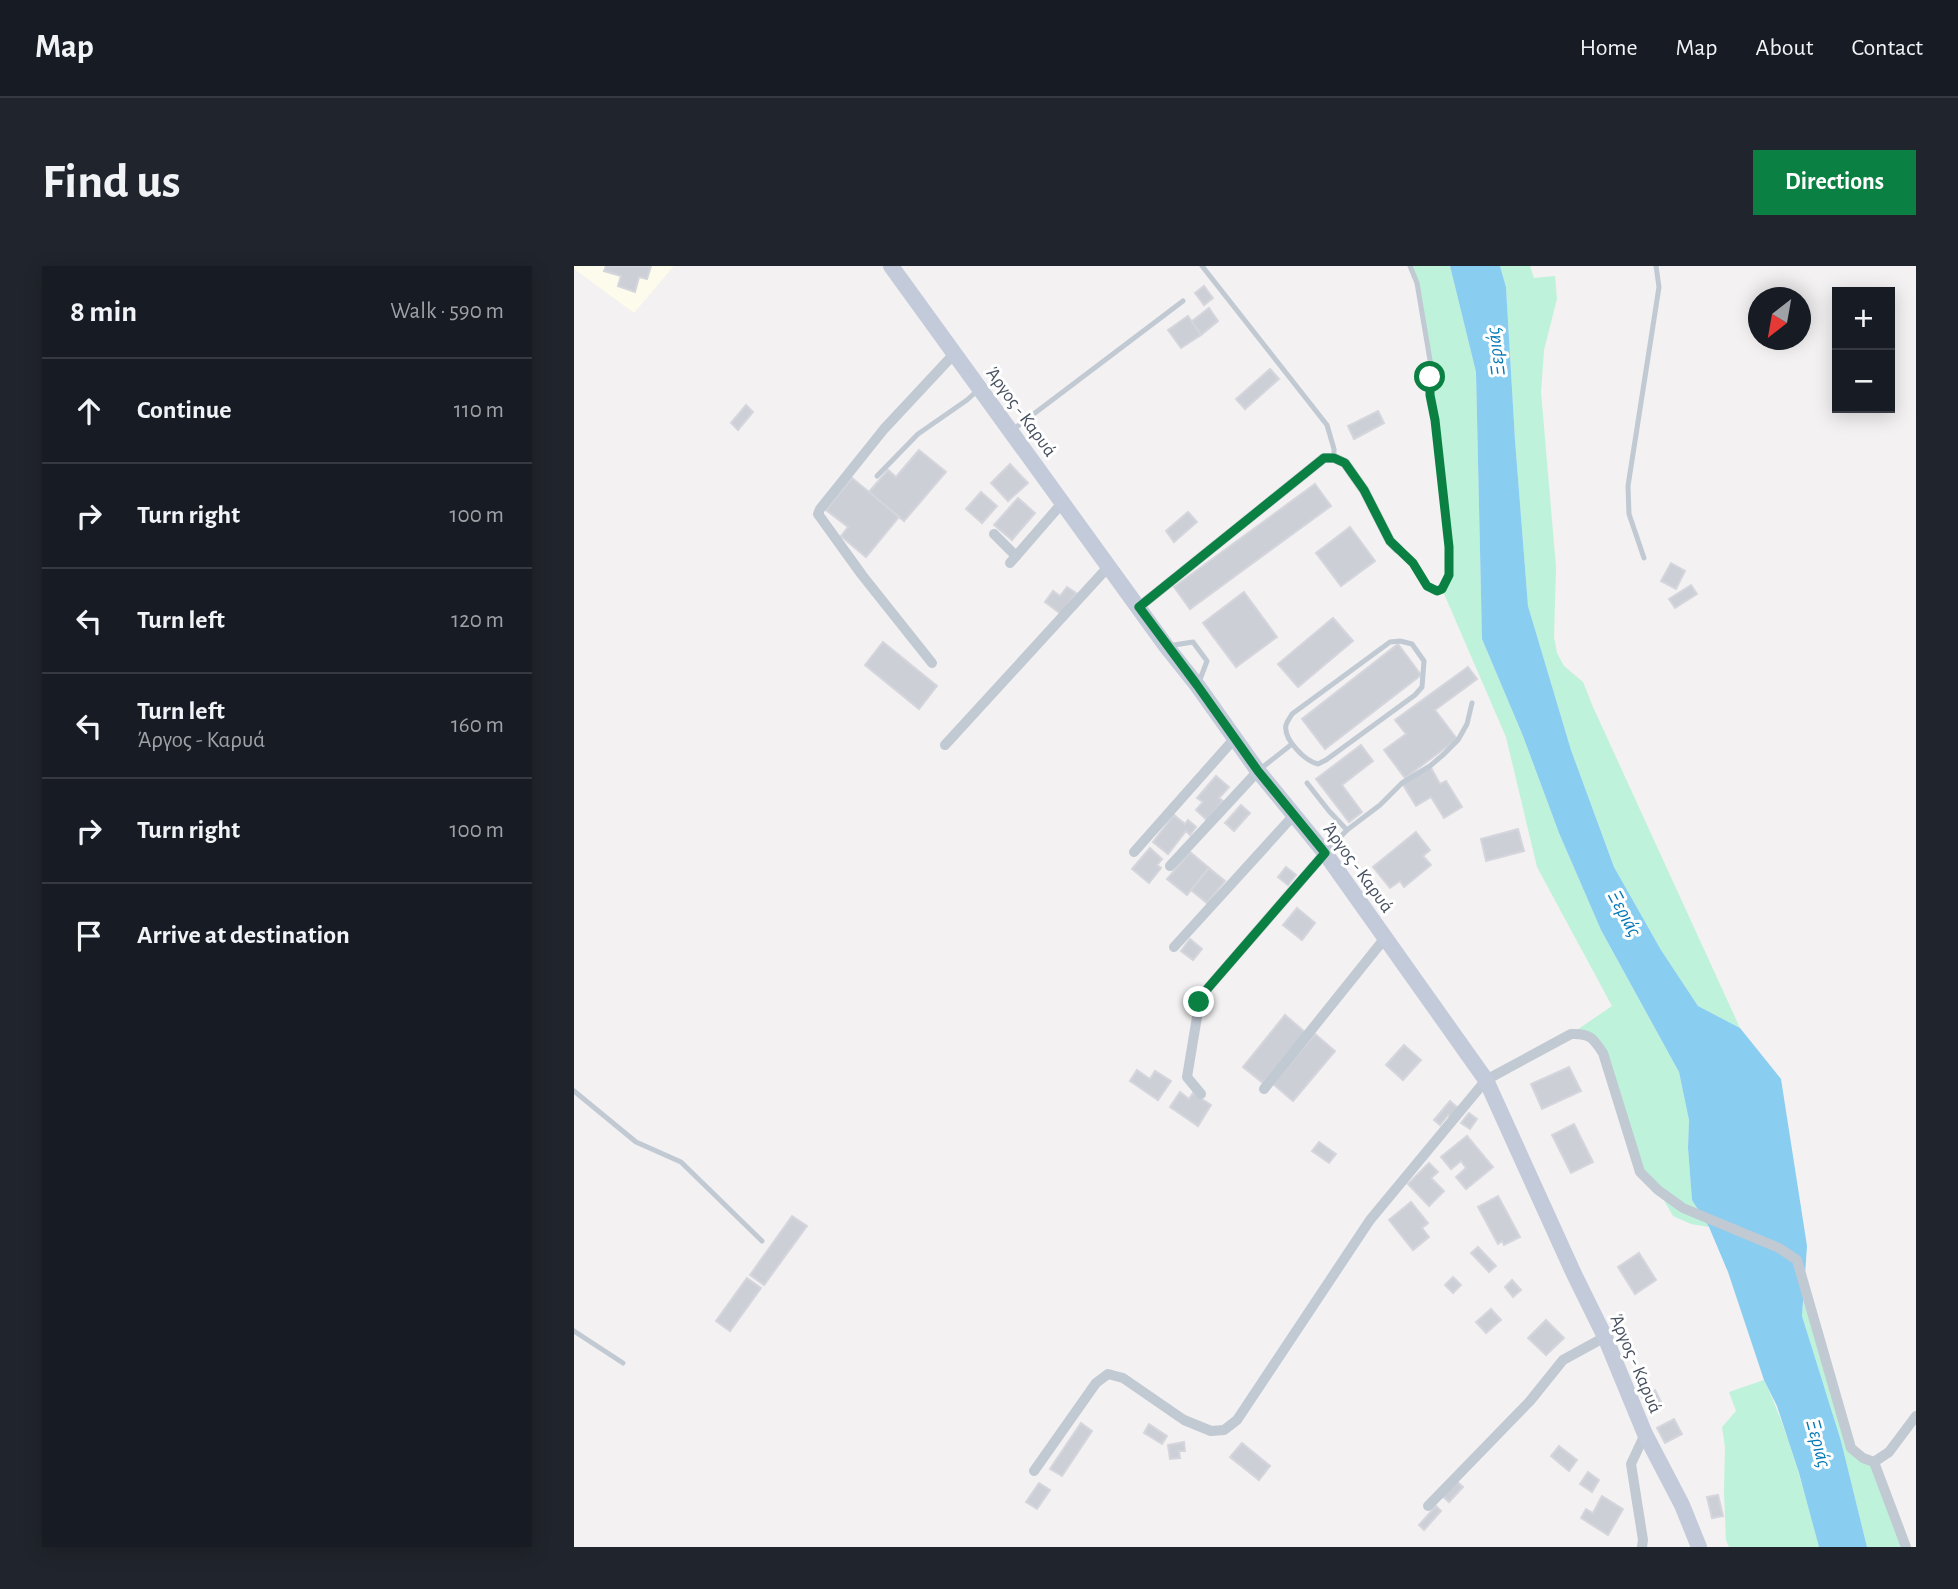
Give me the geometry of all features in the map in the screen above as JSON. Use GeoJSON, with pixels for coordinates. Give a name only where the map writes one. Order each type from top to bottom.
{"type":"FeatureCollection","features":[{"type":"Feature","properties":{"kind":"main road","name":"Άργος - Καρυά"},"geometry":{"type":"LineString","coordinates":[[891,266],[1258,771],[1325,853],[1486,1080],[1605,1337],[1645,1434],[1682,1505],[1699,1547]]}},
{"type":"Feature","properties":{"kind":"street"},"geometry":{"type":"LineString","coordinates":[[932,663],[862,575],[818,514],[884,429],[954,354]]}},
{"type":"Feature","properties":{"kind":"street"},"geometry":{"type":"LineString","coordinates":[[1139,607],[1324,458],[1334,458],[1345,463],[1364,490],[1390,541],[1398,549]]}},
{"type":"Feature","properties":{"kind":"street"},"geometry":{"type":"LineString","coordinates":[[994,534],[1013,559],[1063,502]]}},
{"type":"Feature","properties":{"kind":"street"},"geometry":{"type":"LineString","coordinates":[[945,745],[1109,566]]}},
{"type":"Feature","properties":{"kind":"street"},"geometry":{"type":"LineString","coordinates":[[1134,852],[1235,738]]}},
{"type":"Feature","properties":{"kind":"street"},"geometry":{"type":"LineString","coordinates":[[1170,866],[1258,771]]}},
{"type":"Feature","properties":{"kind":"street"},"geometry":{"type":"LineString","coordinates":[[1174,947],[1294,815]]}},
{"type":"Feature","properties":{"kind":"street"},"geometry":{"type":"LineString","coordinates":[[1201,1094],[1187,1077],[1200,999],[1325,853]]}},
{"type":"Feature","properties":{"kind":"street"},"geometry":{"type":"LineString","coordinates":[[1264,1090],[1385,938]]}},
{"type":"Feature","properties":{"kind":"street"},"geometry":{"type":"LineString","coordinates":[[1034,1471],[1096,1383],[1108,1374],[1123,1378],[1184,1420],[1211,1431],[1224,1430],[1237,1420],[1370,1220],[1486,1080],[1571,1034],[1585,1033],[1594,1039],[1603,1053],[1640,1172],[1658,1190],[1683,1208],[1779,1248],[1797,1260],[1851,1448],[1863,1458],[1874,1462],[1906,1547]]}},
{"type":"Feature","properties":{"kind":"street"},"geometry":{"type":"LineString","coordinates":[[1428,1506],[1530,1401],[1563,1360],[1605,1337]]}},
{"type":"Feature","properties":{"kind":"street"},"geometry":{"type":"LineString","coordinates":[[1874,1462],[1889,1452],[1916,1416]]}},
{"type":"Feature","properties":{"kind":"street"},"geometry":{"type":"LineString","coordinates":[[1642,1547],[1631,1464],[1645,1434]]}},
{"type":"Feature","properties":{"kind":"lane"},"geometry":{"type":"LineString","coordinates":[[1202,266],[1327,425],[1334,458]]}},
{"type":"Feature","properties":{"kind":"lane"},"geometry":{"type":"LineString","coordinates":[[1398,549],[1413,563],[1427,586],[1437,591],[1442,589],[1449,575],[1449,547],[1430,395],[1430,360],[1417,283],[1410,266]]}},
{"type":"Feature","properties":{"kind":"lane"},"geometry":{"type":"LineString","coordinates":[[1644,558],[1629,514],[1628,486],[1659,287],[1656,266]]}},
{"type":"Feature","properties":{"kind":"lane"},"geometry":{"type":"LineString","coordinates":[[1011,431],[1183,301]]}},
{"type":"Feature","properties":{"kind":"lane"},"geometry":{"type":"LineString","coordinates":[[877,476],[918,435],[979,389]]}},
{"type":"Feature","properties":{"kind":"lane"},"geometry":{"type":"LineString","coordinates":[[1166,646],[1193,642],[1207,661],[1197,685]]}},
{"type":"Feature","properties":{"kind":"lane"},"geometry":{"type":"LineString","coordinates":[[1390,642],[1412,644],[1424,661],[1422,687],[1415,695],[1318,764],[1310,762],[1292,744],[1286,730],[1286,722],[1292,715],[1390,642]]}},
{"type":"Feature","properties":{"kind":"lane"},"geometry":{"type":"LineString","coordinates":[[1325,853],[1347,830],[1380,805],[1402,783],[1430,766],[1458,740],[1467,724],[1472,703]]}},
{"type":"Feature","properties":{"kind":"lane"},"geometry":{"type":"LineString","coordinates":[[1258,771],[1292,744]]}},
{"type":"Feature","properties":{"kind":"lane"},"geometry":{"type":"LineString","coordinates":[[1307,783],[1347,830]]}},
{"type":"Feature","properties":{"kind":"lane"},"geometry":{"type":"LineString","coordinates":[[574,1091],[636,1142],[681,1162],[761,1241]]}},
{"type":"Feature","properties":{"kind":"lane"},"geometry":{"type":"LineString","coordinates":[[574,1331],[623,1363]]}},
{"type":"Feature","properties":{"kind":"shaded area"},"geometry":{"type":"Polygon","coordinates":[[[574,266],[674,266],[634,313],[574,269],[574,266]]]}},
{"type":"Feature","properties":{"kind":"green space"},"geometry":{"type":"Polygon","coordinates":[[[1410,266],[1450,266],[1476,372],[1482,639],[1523,736],[1559,833],[1601,930],[1679,1072],[1689,1120],[1692,1200],[1709,1227],[1691,1224],[1673,1216],[1658,1190],[1640,1172],[1594,1039],[1571,1034],[1612,1006],[1537,867],[1506,737],[1442,589],[1449,575],[1449,547],[1430,395],[1430,360],[1417,283],[1410,266]]]}},
{"type":"Feature","properties":{"kind":"green space"},"geometry":{"type":"Polygon","coordinates":[[[1500,266],[1530,266],[1534,278],[1555,276],[1557,299],[1544,350],[1541,392],[1556,567],[1554,637],[1557,653],[1564,666],[1583,682],[1740,1028],[1698,1006],[1661,950],[1614,867],[1571,750],[1528,606],[1506,287],[1500,266]]]}},
{"type":"Feature","properties":{"kind":"green space"},"geometry":{"type":"Polygon","coordinates":[[[1804,1283],[1851,1448],[1874,1462],[1906,1547],[1867,1547],[1841,1441],[1802,1316],[1804,1283]]]}},
{"type":"Feature","properties":{"kind":"green space"},"geometry":{"type":"Polygon","coordinates":[[[1764,1380],[1802,1483],[1819,1547],[1729,1547],[1726,1540],[1725,1447],[1722,1427],[1736,1411],[1729,1392],[1764,1380]]]}},
{"type":"Feature","properties":{"kind":"water","name":"Ξεριάς"},"geometry":{"type":"Polygon","coordinates":[[[1450,266],[1500,266],[1506,287],[1528,606],[1571,750],[1614,867],[1661,950],[1698,1006],[1740,1028],[1781,1079],[1807,1246],[1802,1316],[1841,1441],[1867,1547],[1819,1547],[1777,1406],[1764,1380],[1728,1272],[1709,1227],[1692,1200],[1689,1120],[1679,1072],[1601,930],[1559,833],[1523,736],[1482,639],[1476,372],[1450,266]]]}},
{"type":"Feature","properties":{"kind":"building"},"geometry":{"type":"Polygon","coordinates":[[[606,266],[651,266],[647,279],[639,277],[635,292],[618,286],[621,276],[604,271],[606,266]]]}},
{"type":"Feature","properties":{"kind":"building"},"geometry":{"type":"Polygon","coordinates":[[[1204,286],[1213,298],[1204,305],[1195,293],[1204,286]]]}},
{"type":"Feature","properties":{"kind":"building"},"geometry":{"type":"Polygon","coordinates":[[[1209,308],[1218,321],[1201,335],[1191,322],[1209,308]]]}},
{"type":"Feature","properties":{"kind":"building"},"geometry":{"type":"Polygon","coordinates":[[[1188,316],[1201,335],[1181,348],[1168,330],[1188,316]]]}},
{"type":"Feature","properties":{"kind":"building"},"geometry":{"type":"Polygon","coordinates":[[[1270,369],[1279,379],[1245,409],[1236,399],[1270,369]]]}},
{"type":"Feature","properties":{"kind":"building"},"geometry":{"type":"Polygon","coordinates":[[[746,405],[753,412],[738,430],[731,423],[746,405]]]}},
{"type":"Feature","properties":{"kind":"building"},"geometry":{"type":"Polygon","coordinates":[[[1378,411],[1384,423],[1354,439],[1348,426],[1378,411]]]}},
{"type":"Feature","properties":{"kind":"building"},"geometry":{"type":"Polygon","coordinates":[[[919,450],[946,472],[904,521],[869,492],[888,470],[896,477],[919,450]]]}},
{"type":"Feature","properties":{"kind":"building"},"geometry":{"type":"Polygon","coordinates":[[[1010,464],[1028,483],[1008,501],[991,483],[1010,464]]]}},
{"type":"Feature","properties":{"kind":"building"},"geometry":{"type":"Polygon","coordinates":[[[852,478],[899,517],[866,557],[841,536],[848,527],[826,510],[852,478]]]}},
{"type":"Feature","properties":{"kind":"building"},"geometry":{"type":"Polygon","coordinates":[[[1315,484],[1331,506],[1190,609],[1174,587],[1315,484]]]}},
{"type":"Feature","properties":{"kind":"building"},"geometry":{"type":"Polygon","coordinates":[[[981,492],[997,506],[982,523],[966,509],[981,492]]]}},
{"type":"Feature","properties":{"kind":"building"},"geometry":{"type":"Polygon","coordinates":[[[1018,498],[1035,513],[1012,540],[994,525],[1018,498]]]}},
{"type":"Feature","properties":{"kind":"building"},"geometry":{"type":"Polygon","coordinates":[[[1188,512],[1197,522],[1174,542],[1166,531],[1188,512]]]}},
{"type":"Feature","properties":{"kind":"building"},"geometry":{"type":"Polygon","coordinates":[[[1350,527],[1375,561],[1341,586],[1316,553],[1350,527]]]}},
{"type":"Feature","properties":{"kind":"building"},"geometry":{"type":"Polygon","coordinates":[[[1671,563],[1685,571],[1676,589],[1661,581],[1671,563]]]}},
{"type":"Feature","properties":{"kind":"building"},"geometry":{"type":"Polygon","coordinates":[[[1691,585],[1697,594],[1675,608],[1669,599],[1691,585]]]}},
{"type":"Feature","properties":{"kind":"building"},"geometry":{"type":"Polygon","coordinates":[[[1067,587],[1076,593],[1061,614],[1045,602],[1053,591],[1060,596],[1067,587]]]}},
{"type":"Feature","properties":{"kind":"building"},"geometry":{"type":"Polygon","coordinates":[[[1244,592],[1277,637],[1236,667],[1203,623],[1244,592]]]}},
{"type":"Feature","properties":{"kind":"building"},"geometry":{"type":"Polygon","coordinates":[[[1333,618],[1353,641],[1298,687],[1278,664],[1333,618]]]}},
{"type":"Feature","properties":{"kind":"building"},"geometry":{"type":"Polygon","coordinates":[[[883,642],[937,686],[919,709],[865,665],[883,642]]]}},
{"type":"Feature","properties":{"kind":"building"},"geometry":{"type":"Polygon","coordinates":[[[1398,644],[1421,675],[1325,749],[1302,719],[1398,644]]]}},
{"type":"Feature","properties":{"kind":"building"},"geometry":{"type":"Polygon","coordinates":[[[1468,667],[1477,679],[1435,710],[1457,739],[1405,778],[1384,750],[1406,734],[1395,720],[1468,667]]]}},
{"type":"Feature","properties":{"kind":"building"},"geometry":{"type":"Polygon","coordinates":[[[1361,745],[1373,761],[1342,785],[1362,812],[1349,822],[1316,779],[1361,745]]]}},
{"type":"Feature","properties":{"kind":"building"},"geometry":{"type":"Polygon","coordinates":[[[1430,766],[1440,784],[1446,781],[1462,807],[1444,818],[1431,797],[1416,806],[1402,783],[1430,766]]]}},
{"type":"Feature","properties":{"kind":"building"},"geometry":{"type":"Polygon","coordinates":[[[1216,776],[1229,787],[1219,798],[1223,801],[1207,820],[1196,810],[1203,802],[1197,798],[1216,776]]]}},
{"type":"Feature","properties":{"kind":"building"},"geometry":{"type":"Polygon","coordinates":[[[1241,805],[1250,813],[1234,831],[1225,823],[1241,805]]]}},
{"type":"Feature","properties":{"kind":"building"},"geometry":{"type":"Polygon","coordinates":[[[1174,815],[1185,824],[1188,820],[1196,827],[1190,835],[1186,831],[1168,854],[1153,842],[1174,815]]]}},
{"type":"Feature","properties":{"kind":"building"},"geometry":{"type":"Polygon","coordinates":[[[1518,829],[1524,851],[1486,861],[1481,839],[1518,829]]]}},
{"type":"Feature","properties":{"kind":"building"},"geometry":{"type":"Polygon","coordinates":[[[1416,832],[1430,850],[1423,856],[1431,865],[1404,887],[1400,881],[1390,888],[1373,867],[1416,832]]]}},
{"type":"Feature","properties":{"kind":"building"},"geometry":{"type":"Polygon","coordinates":[[[1150,848],[1162,859],[1157,865],[1161,868],[1149,883],[1132,869],[1150,848]]]}},
{"type":"Feature","properties":{"kind":"building"},"geometry":{"type":"Polygon","coordinates":[[[1190,852],[1209,868],[1187,895],[1167,879],[1190,852]]]}},
{"type":"Feature","properties":{"kind":"building"},"geometry":{"type":"Polygon","coordinates":[[[1286,867],[1296,875],[1288,885],[1278,877],[1286,867]]]}},
{"type":"Feature","properties":{"kind":"building"},"geometry":{"type":"Polygon","coordinates":[[[1209,868],[1225,881],[1207,903],[1191,890],[1209,868]]]}},
{"type":"Feature","properties":{"kind":"building"},"geometry":{"type":"Polygon","coordinates":[[[1297,908],[1315,923],[1302,940],[1283,925],[1297,908]]]}},
{"type":"Feature","properties":{"kind":"building"},"geometry":{"type":"Polygon","coordinates":[[[1190,939],[1202,949],[1193,960],[1181,951],[1190,939]]]}},
{"type":"Feature","properties":{"kind":"building"},"geometry":{"type":"Polygon","coordinates":[[[1285,1015],[1305,1032],[1263,1083],[1243,1067],[1285,1015]]]}},
{"type":"Feature","properties":{"kind":"building"},"geometry":{"type":"Polygon","coordinates":[[[1315,1034],[1335,1051],[1293,1101],[1273,1084],[1315,1034]]]}},
{"type":"Feature","properties":{"kind":"building"},"geometry":{"type":"Polygon","coordinates":[[[1404,1045],[1421,1060],[1403,1080],[1386,1065],[1404,1045]]]}},
{"type":"Feature","properties":{"kind":"building"},"geometry":{"type":"Polygon","coordinates":[[[1569,1067],[1581,1091],[1542,1109],[1531,1084],[1569,1067]]]}},
{"type":"Feature","properties":{"kind":"building"},"geometry":{"type":"Polygon","coordinates":[[[1137,1070],[1150,1079],[1155,1071],[1171,1081],[1158,1100],[1130,1081],[1137,1070]]]}},
{"type":"Feature","properties":{"kind":"building"},"geometry":{"type":"Polygon","coordinates":[[[1180,1092],[1189,1099],[1193,1093],[1211,1105],[1198,1126],[1170,1107],[1180,1092]]]}},
{"type":"Feature","properties":{"kind":"building"},"geometry":{"type":"Polygon","coordinates":[[[1450,1101],[1459,1109],[1452,1118],[1448,1115],[1440,1125],[1434,1120],[1450,1101]]]}},
{"type":"Feature","properties":{"kind":"building"},"geometry":{"type":"Polygon","coordinates":[[[1469,1113],[1477,1119],[1470,1129],[1461,1123],[1469,1113]]]}},
{"type":"Feature","properties":{"kind":"building"},"geometry":{"type":"Polygon","coordinates":[[[1574,1124],[1593,1162],[1571,1173],[1552,1135],[1574,1124]]]}},
{"type":"Feature","properties":{"kind":"building"},"geometry":{"type":"Polygon","coordinates":[[[1467,1136],[1493,1167],[1466,1189],[1456,1177],[1466,1168],[1461,1161],[1451,1169],[1441,1157],[1467,1136]]]}},
{"type":"Feature","properties":{"kind":"building"},"geometry":{"type":"Polygon","coordinates":[[[1319,1142],[1336,1154],[1329,1163],[1312,1151],[1319,1142]]]}},
{"type":"Feature","properties":{"kind":"building"},"geometry":{"type":"Polygon","coordinates":[[[1429,1163],[1438,1172],[1431,1178],[1444,1191],[1429,1206],[1408,1184],[1429,1163]]]}},
{"type":"Feature","properties":{"kind":"building"},"geometry":{"type":"Polygon","coordinates":[[[1498,1196],[1520,1237],[1504,1245],[1502,1241],[1498,1244],[1478,1207],[1498,1196]]]}},
{"type":"Feature","properties":{"kind":"building"},"geometry":{"type":"Polygon","coordinates":[[[1411,1202],[1428,1223],[1422,1228],[1429,1237],[1413,1250],[1389,1220],[1411,1202]]]}},
{"type":"Feature","properties":{"kind":"building"},"geometry":{"type":"Polygon","coordinates":[[[792,1216],[807,1226],[764,1285],[750,1275],[792,1216]]]}},
{"type":"Feature","properties":{"kind":"building"},"geometry":{"type":"Polygon","coordinates":[[[1478,1247],[1496,1266],[1489,1272],[1471,1253],[1478,1247]]]}},
{"type":"Feature","properties":{"kind":"building"},"geometry":{"type":"Polygon","coordinates":[[[1639,1253],[1656,1280],[1635,1294],[1618,1267],[1639,1253]]]}},
{"type":"Feature","properties":{"kind":"building"},"geometry":{"type":"Polygon","coordinates":[[[1453,1277],[1461,1285],[1453,1293],[1445,1285],[1453,1277]]]}},
{"type":"Feature","properties":{"kind":"building"},"geometry":{"type":"Polygon","coordinates":[[[747,1278],[761,1288],[730,1331],[716,1321],[747,1278]]]}},
{"type":"Feature","properties":{"kind":"building"},"geometry":{"type":"Polygon","coordinates":[[[1512,1280],[1521,1290],[1513,1297],[1505,1287],[1512,1280]]]}},
{"type":"Feature","properties":{"kind":"building"},"geometry":{"type":"Polygon","coordinates":[[[1491,1309],[1501,1320],[1486,1333],[1476,1322],[1491,1309]]]}},
{"type":"Feature","properties":{"kind":"building"},"geometry":{"type":"Polygon","coordinates":[[[1546,1320],[1564,1338],[1546,1355],[1528,1338],[1546,1320]]]}},
{"type":"Feature","properties":{"kind":"building"},"geometry":{"type":"Polygon","coordinates":[[[1655,1390],[1661,1402],[1649,1409],[1642,1397],[1655,1390]]]}},
{"type":"Feature","properties":{"kind":"building"},"geometry":{"type":"Polygon","coordinates":[[[1674,1419],[1682,1434],[1665,1443],[1657,1428],[1674,1419]]]}},
{"type":"Feature","properties":{"kind":"building"},"geometry":{"type":"Polygon","coordinates":[[[1081,1423],[1092,1431],[1062,1476],[1050,1469],[1081,1423]]]}},
{"type":"Feature","properties":{"kind":"building"},"geometry":{"type":"Polygon","coordinates":[[[1149,1424],[1167,1436],[1162,1444],[1144,1433],[1149,1424]]]}},
{"type":"Feature","properties":{"kind":"building"},"geometry":{"type":"Polygon","coordinates":[[[1184,1442],[1185,1451],[1179,1451],[1180,1458],[1170,1459],[1168,1445],[1184,1442]]]}},
{"type":"Feature","properties":{"kind":"building"},"geometry":{"type":"Polygon","coordinates":[[[1242,1443],[1270,1466],[1259,1480],[1230,1457],[1242,1443]]]}},
{"type":"Feature","properties":{"kind":"building"},"geometry":{"type":"Polygon","coordinates":[[[1559,1446],[1577,1460],[1569,1471],[1551,1456],[1559,1446]]]}},
{"type":"Feature","properties":{"kind":"building"},"geometry":{"type":"Polygon","coordinates":[[[1588,1472],[1599,1480],[1592,1492],[1580,1484],[1588,1472]]]}},
{"type":"Feature","properties":{"kind":"building"},"geometry":{"type":"Polygon","coordinates":[[[1454,1479],[1463,1487],[1449,1502],[1440,1494],[1454,1479]]]}},
{"type":"Feature","properties":{"kind":"building"},"geometry":{"type":"Polygon","coordinates":[[[1039,1483],[1050,1490],[1037,1509],[1026,1502],[1039,1483]]]}},
{"type":"Feature","properties":{"kind":"building"},"geometry":{"type":"Polygon","coordinates":[[[1718,1495],[1723,1516],[1712,1518],[1707,1497],[1718,1495]]]}},
{"type":"Feature","properties":{"kind":"building"},"geometry":{"type":"Polygon","coordinates":[[[1602,1496],[1623,1509],[1608,1535],[1581,1518],[1586,1509],[1593,1513],[1602,1496]]]}},
{"type":"Feature","properties":{"kind":"building"},"geometry":{"type":"Polygon","coordinates":[[[1436,1506],[1441,1511],[1424,1530],[1419,1525],[1436,1506]]]}},
{"type":"Feature","properties":{"kind":"route"},"geometry":{"type":"LineString","coordinates":[[1199,1002],[1202,995],[1325,853],[1258,771],[1139,607],[1324,458],[1334,458],[1345,463],[1364,490],[1390,541],[1413,563],[1427,586],[1437,591],[1442,589],[1449,575],[1449,547],[1430,377]]}}]}
